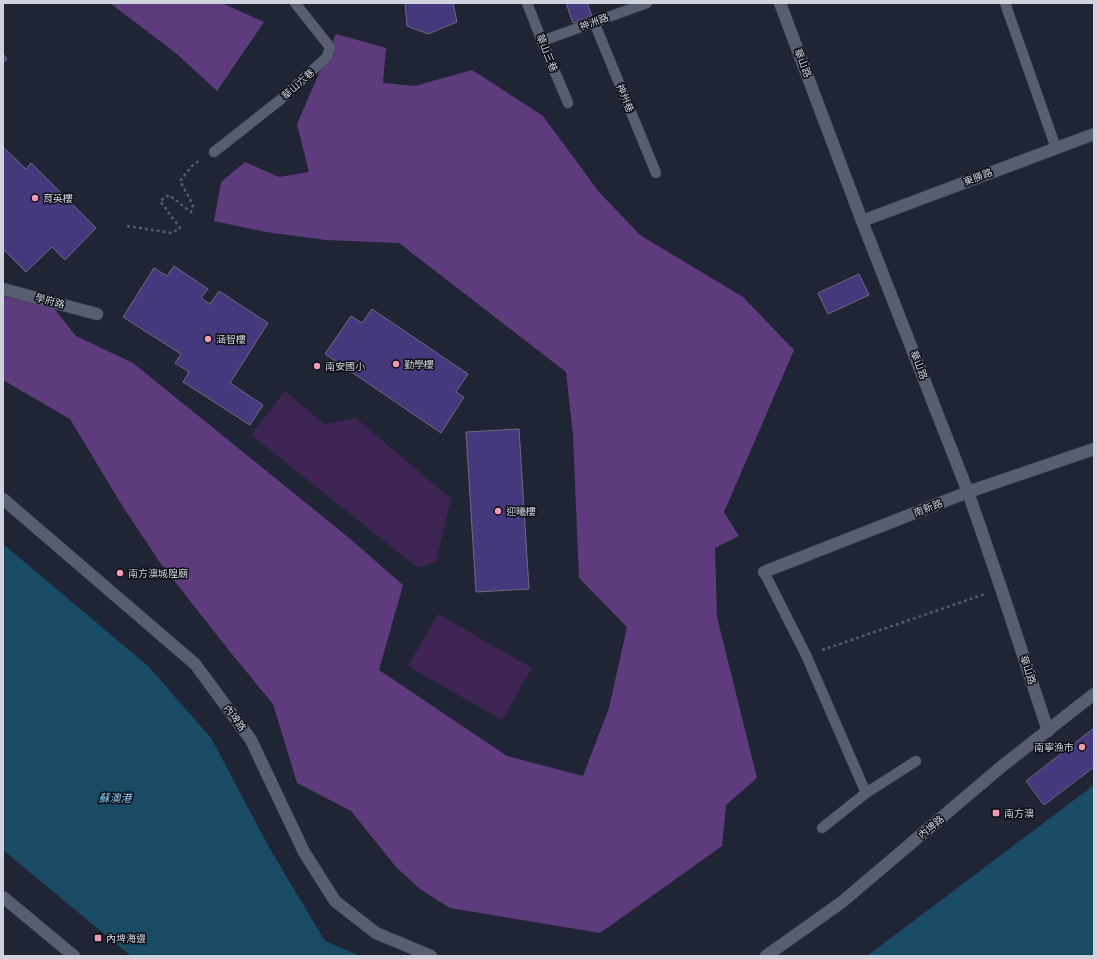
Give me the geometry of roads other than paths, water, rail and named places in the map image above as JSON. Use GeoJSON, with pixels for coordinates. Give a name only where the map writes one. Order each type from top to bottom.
{"type":"FeatureCollection","features":[{"type":"Feature","properties":{"kind":"street","name":"華山路"},"geometry":{"type":"LineString","coordinates":[[780,3],[862,221],[968,492],[1048,731]]}},
{"type":"Feature","properties":{"kind":"street","name":"東勝路"},"geometry":{"type":"LineString","coordinates":[[862,221],[1094,134]]}},
{"type":"Feature","properties":{"kind":"street","name":"學府路"},"geometry":{"type":"LineString","coordinates":[[3,289],[97,314]]}},
{"type":"Feature","properties":{"kind":"street","name":"南新路"},"geometry":{"type":"LineString","coordinates":[[764,572],[968,492],[1094,449]]}},
{"type":"Feature","properties":{"kind":"street","name":"內埤路"},"geometry":{"type":"LineString","coordinates":[[3,499],[195,664],[251,740],[304,852],[335,901],[376,933],[431,956]]}},
{"type":"Feature","properties":{"kind":"street","name":"內埤路"},"geometry":{"type":"LineString","coordinates":[[766,956],[842,902],[1001,768],[1094,694]]}},
{"type":"Feature","properties":{"kind":"street"},"geometry":{"type":"LineString","coordinates":[[3,897],[74,956]]}},
{"type":"Feature","properties":{"kind":"lane","name":"華山六巷"},"geometry":{"type":"LineString","coordinates":[[214,152],[280,100],[327,57],[330,47],[296,3]]}},
{"type":"Feature","properties":{"kind":"lane","name":"華山三巷"},"geometry":{"type":"LineString","coordinates":[[527,3],[568,103]]}},
{"type":"Feature","properties":{"kind":"lane","name":"神洲路"},"geometry":{"type":"LineString","coordinates":[[542,41],[647,3]]}},
{"type":"Feature","properties":{"kind":"lane"},"geometry":{"type":"LineString","coordinates":[[1005,3],[1056,148]]}},
{"type":"Feature","properties":{"kind":"lane","name":"神州巷"},"geometry":{"type":"LineString","coordinates":[[594,22],[656,173]]}},
{"type":"Feature","properties":{"kind":"lane"},"geometry":{"type":"LineString","coordinates":[[764,572],[806,655],[866,792]]}},
{"type":"Feature","properties":{"kind":"lane"},"geometry":{"type":"LineString","coordinates":[[822,828],[866,792],[916,761]]}},
{"type":"Feature","properties":{"kind":"water","name":"蘇澳港"},"geometry":{"type":"Polygon","coordinates":[[[3,544],[148,666],[211,738],[270,849],[325,941],[360,956],[131,956],[3,850],[3,544]]]}},
{"type":"Feature","properties":{"kind":"water"},"geometry":{"type":"Polygon","coordinates":[[[1094,785],[1094,956],[867,956],[1094,785]]]}},
{"type":"Feature","properties":{"kind":"place","name":"育英樓"},"geometry":{"type":"Point","coordinates":[35,198]}},
{"type":"Feature","properties":{"kind":"place","name":"涵智樓"},"geometry":{"type":"Point","coordinates":[208,339]}},
{"type":"Feature","properties":{"kind":"place","name":"勤學樓"},"geometry":{"type":"Point","coordinates":[396,364]}},
{"type":"Feature","properties":{"kind":"place","name":"南安國小"},"geometry":{"type":"Point","coordinates":[317,366]}},
{"type":"Feature","properties":{"kind":"place","name":"迎曦樓"},"geometry":{"type":"Point","coordinates":[498,511]}},
{"type":"Feature","properties":{"kind":"place","name":"南方澳城隍廟"},"geometry":{"type":"Point","coordinates":[120,573]}},
{"type":"Feature","properties":{"kind":"place","name":"南寧漁市"},"geometry":{"type":"Point","coordinates":[1082,747]}},
{"type":"Feature","properties":{"kind":"place","name":"南方澳"},"geometry":{"type":"Point","coordinates":[996,813]}},
{"type":"Feature","properties":{"kind":"place","name":"內埤海邊"},"geometry":{"type":"Point","coordinates":[98,938]}}]}
